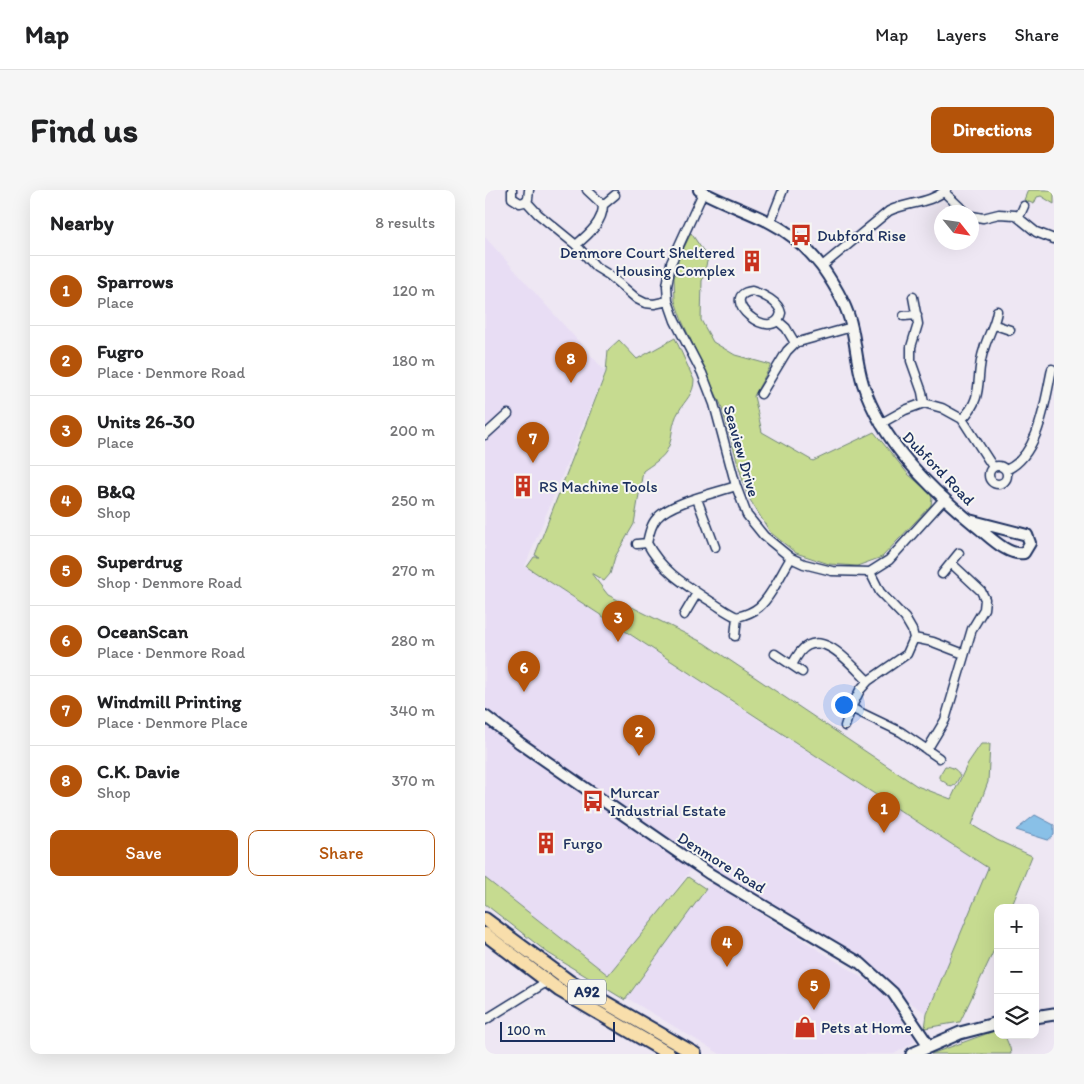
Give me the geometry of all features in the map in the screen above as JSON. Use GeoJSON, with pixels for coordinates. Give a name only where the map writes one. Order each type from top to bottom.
{"type":"FeatureCollection","features":[{"type":"Feature","properties":{"kind":"main road","name":"A92"},"geometry":{"type":"LineString","coordinates":[[485,919],[570,982],[695,1054]]}},
{"type":"Feature","properties":{"kind":"main road","name":"A92"},"geometry":{"type":"LineString","coordinates":[[485,934],[548,982],[669,1054]]}},
{"type":"Feature","properties":{"kind":"main road"},"geometry":{"type":"LineString","coordinates":[[1039,1016],[1054,1014]]}},
{"type":"Feature","properties":{"kind":"main road"},"geometry":{"type":"LineString","coordinates":[[912,1054],[960,1033],[994,1024]]}},
{"type":"Feature","properties":{"kind":"street"},"geometry":{"type":"LineString","coordinates":[[512,190],[511,196],[515,202],[520,203],[526,201],[529,196],[529,190]]}},
{"type":"Feature","properties":{"kind":"street"},"geometry":{"type":"LineString","coordinates":[[576,245],[590,233],[603,212],[603,205],[587,190]]}},
{"type":"Feature","properties":{"kind":"street"},"geometry":{"type":"LineString","coordinates":[[770,222],[783,190]]}},
{"type":"Feature","properties":{"kind":"street","name":"Dubford Road"},"geometry":{"type":"LineString","coordinates":[[701,191],[770,222],[795,239],[821,267],[840,298],[852,327],[862,382],[880,424],[908,462],[969,520],[1010,551],[1022,554],[1028,548],[1030,543],[1027,535],[969,520]]}},
{"type":"Feature","properties":{"kind":"street","name":"Seaview Drive"},"geometry":{"type":"LineString","coordinates":[[701,191],[671,264],[667,286],[668,301],[675,321],[702,373],[714,404],[736,486],[747,515],[764,536],[791,558],[804,564],[832,571],[847,573],[870,572]]}},
{"type":"Feature","properties":{"kind":"street"},"geometry":{"type":"LineString","coordinates":[[821,267],[889,211],[926,201],[945,191],[958,205]]}},
{"type":"Feature","properties":{"kind":"street"},"geometry":{"type":"LineString","coordinates":[[603,205],[615,194]]}},
{"type":"Feature","properties":{"kind":"street"},"geometry":{"type":"LineString","coordinates":[[526,201],[538,214],[576,245],[596,267],[609,275],[637,299],[654,304],[668,301]]}},
{"type":"Feature","properties":{"kind":"street"},"geometry":{"type":"LineString","coordinates":[[1019,217],[1024,206]]}},
{"type":"Feature","properties":{"kind":"street"},"geometry":{"type":"LineString","coordinates":[[979,217],[999,214],[1015,215],[1036,232],[1054,239]]}},
{"type":"Feature","properties":{"kind":"street"},"geometry":{"type":"LineString","coordinates":[[752,291],[777,304],[781,313],[778,321],[771,325],[765,325],[745,313],[740,307],[741,296],[746,292],[752,291]]}},
{"type":"Feature","properties":{"kind":"street"},"geometry":{"type":"LineString","coordinates":[[913,297],[917,324],[911,347],[911,361],[922,392],[923,403]]}},
{"type":"Feature","properties":{"kind":"street"},"geometry":{"type":"LineString","coordinates":[[962,419],[972,410],[977,399],[979,369],[984,349],[995,324],[997,311]]}},
{"type":"Feature","properties":{"kind":"street"},"geometry":{"type":"LineString","coordinates":[[904,316],[917,315]]}},
{"type":"Feature","properties":{"kind":"street"},"geometry":{"type":"LineString","coordinates":[[778,321],[786,328],[795,343]]}},
{"type":"Feature","properties":{"kind":"street"},"geometry":{"type":"LineString","coordinates":[[995,324],[1010,330]]}},
{"type":"Feature","properties":{"kind":"street"},"geometry":{"type":"LineString","coordinates":[[761,394],[787,351],[795,343],[852,327]]}},
{"type":"Feature","properties":{"kind":"street"},"geometry":{"type":"LineString","coordinates":[[1006,470],[1017,464],[1027,455],[1040,421],[1052,369]]}},
{"type":"Feature","properties":{"kind":"street"},"geometry":{"type":"LineString","coordinates":[[880,424],[905,410],[923,403],[942,408],[962,419],[993,467]]}},
{"type":"Feature","properties":{"kind":"street"},"geometry":{"type":"LineString","coordinates":[[485,435],[509,414]]}},
{"type":"Feature","properties":{"kind":"street"},"geometry":{"type":"LineString","coordinates":[[999,466],[1006,470],[1006,480],[1002,483],[997,484],[989,478],[989,473],[993,467],[999,466]]}},
{"type":"Feature","properties":{"kind":"street"},"geometry":{"type":"LineString","coordinates":[[736,486],[677,505],[657,518],[647,542],[653,554],[677,580],[721,609],[737,617],[749,613],[765,601],[791,558]]}},
{"type":"Feature","properties":{"kind":"street"},"geometry":{"type":"LineString","coordinates":[[845,726],[860,690],[868,681],[907,654],[914,638],[905,618],[880,592],[870,572],[889,560],[945,498]]}},
{"type":"Feature","properties":{"kind":"street"},"geometry":{"type":"LineString","coordinates":[[697,499],[715,547]]}},
{"type":"Feature","properties":{"kind":"street"},"geometry":{"type":"LineString","coordinates":[[637,544],[647,542]]}},
{"type":"Feature","properties":{"kind":"street"},"geometry":{"type":"LineString","coordinates":[[942,574],[959,554]]}},
{"type":"Feature","properties":{"kind":"street"},"geometry":{"type":"LineString","coordinates":[[927,750],[945,720],[973,628],[984,608],[985,599],[981,591],[951,563]]}},
{"type":"Feature","properties":{"kind":"street"},"geometry":{"type":"LineString","coordinates":[[685,615],[697,593]]}},
{"type":"Feature","properties":{"kind":"street"},"geometry":{"type":"LineString","coordinates":[[735,636],[737,617]]}},
{"type":"Feature","properties":{"kind":"street"},"geometry":{"type":"LineString","coordinates":[[914,638],[933,642],[964,654]]}},
{"type":"Feature","properties":{"kind":"street"},"geometry":{"type":"LineString","coordinates":[[792,665],[801,650],[812,644],[823,643],[837,652],[868,681]]}},
{"type":"Feature","properties":{"kind":"street"},"geometry":{"type":"LineString","coordinates":[[775,654],[802,672]]}},
{"type":"Feature","properties":{"kind":"street"},"geometry":{"type":"LineString","coordinates":[[851,708],[901,732],[939,758]]}},
{"type":"Feature","properties":{"kind":"street","name":"Denmore Road"},"geometry":{"type":"LineString","coordinates":[[485,716],[520,743],[676,851],[860,963],[893,993],[929,1046]]}},
{"type":"Feature","properties":{"kind":"street"},"geometry":{"type":"LineString","coordinates":[[485,1020],[548,982]]}},
{"type":"Feature","properties":{"kind":"shaded area","name":"Murcar Industrial Estate"},"geometry":{"type":"Polygon","coordinates":[[[485,237],[605,371],[525,566],[989,869],[927,1014],[699,859],[608,980],[485,882],[485,237]]]}},
{"type":"Feature","properties":{"kind":"shaded area"},"geometry":{"type":"Polygon","coordinates":[[[711,882],[882,990],[916,1041],[894,1054],[720,1054],[627,998],[711,882]]]}},
{"type":"Feature","properties":{"kind":"green space"},"geometry":{"type":"Polygon","coordinates":[[[1028,190],[1054,190],[1054,204],[1041,196],[1037,197],[1034,204],[1024,200],[1028,190]]]}},
{"type":"Feature","properties":{"kind":"green space"},"geometry":{"type":"Polygon","coordinates":[[[691,233],[708,258],[702,281],[701,320],[713,342],[735,355],[771,365],[754,396],[762,432],[813,461],[874,432],[908,474],[930,493],[932,498],[931,505],[882,557],[857,566],[829,564],[796,553],[770,532],[747,495],[721,405],[682,321],[675,301],[674,278],[679,258],[691,233]]]}},
{"type":"Feature","properties":{"kind":"green space"},"geometry":{"type":"Polygon","coordinates":[[[675,338],[694,380],[694,385],[689,397],[676,416],[670,444],[666,452],[643,471],[634,524],[615,557],[610,574],[604,581],[591,573],[608,595],[704,643],[917,786],[951,799],[968,763],[981,744],[990,744],[988,782],[972,825],[997,840],[1032,856],[1013,904],[994,904],[994,950],[960,1022],[925,1028],[927,1014],[988,868],[527,567],[534,557],[539,557],[535,555],[606,372],[608,350],[619,340],[637,359],[675,338]]]}},
{"type":"Feature","properties":{"kind":"green space"},"geometry":{"type":"Polygon","coordinates":[[[945,766],[954,769],[960,776],[955,785],[951,787],[939,778],[945,766]]]}},
{"type":"Feature","properties":{"kind":"green space"},"geometry":{"type":"Polygon","coordinates":[[[688,877],[706,889],[625,1000],[548,953],[485,904],[485,878],[608,975],[688,877]]]}},
{"type":"Feature","properties":{"kind":"green space"},"geometry":{"type":"Polygon","coordinates":[[[994,1031],[994,1039],[1006,1039],[1011,1054],[931,1054],[994,1031]]]}},
{"type":"Feature","properties":{"kind":"water"},"geometry":{"type":"Polygon","coordinates":[[[1035,815],[1054,825],[1054,835],[1048,840],[1016,830],[1035,815]]]}},
{"type":"Feature","properties":{"kind":"place","name":"Dubford Rise"},"geometry":{"type":"Point","coordinates":[801,235]}},
{"type":"Feature","properties":{"kind":"place","name":"Denmore Court Sheltered Housing Complex"},"geometry":{"type":"Point","coordinates":[752,261]}},
{"type":"Feature","properties":{"kind":"place","name":"C.K. Davie"},"geometry":{"type":"Point","coordinates":[571,383]}},
{"type":"Feature","properties":{"kind":"place","name":"Windmill Printing"},"geometry":{"type":"Point","coordinates":[533,463]}},
{"type":"Feature","properties":{"kind":"place","name":"RS Machine Tools"},"geometry":{"type":"Point","coordinates":[523,486]}},
{"type":"Feature","properties":{"kind":"place","name":"Units 26-30"},"geometry":{"type":"Point","coordinates":[618,642]}},
{"type":"Feature","properties":{"kind":"place","name":"OceanScan"},"geometry":{"type":"Point","coordinates":[524,692]}},
{"type":"Feature","properties":{"kind":"place","name":"Fugro"},"geometry":{"type":"Point","coordinates":[639,756]}},
{"type":"Feature","properties":{"kind":"place","name":"Murcar Industrial Estate"},"geometry":{"type":"Point","coordinates":[593,801]}},
{"type":"Feature","properties":{"kind":"place","name":"Sparrows"},"geometry":{"type":"Point","coordinates":[884,833]}},
{"type":"Feature","properties":{"kind":"place","name":"Furgo"},"geometry":{"type":"Point","coordinates":[546,843]}},
{"type":"Feature","properties":{"kind":"place","name":"B&Q"},"geometry":{"type":"Point","coordinates":[727,967]}},
{"type":"Feature","properties":{"kind":"place","name":"Superdrug"},"geometry":{"type":"Point","coordinates":[814,1010]}},
{"type":"Feature","properties":{"kind":"place","name":"Pets at Home"},"geometry":{"type":"Point","coordinates":[805,1027]}}]}
